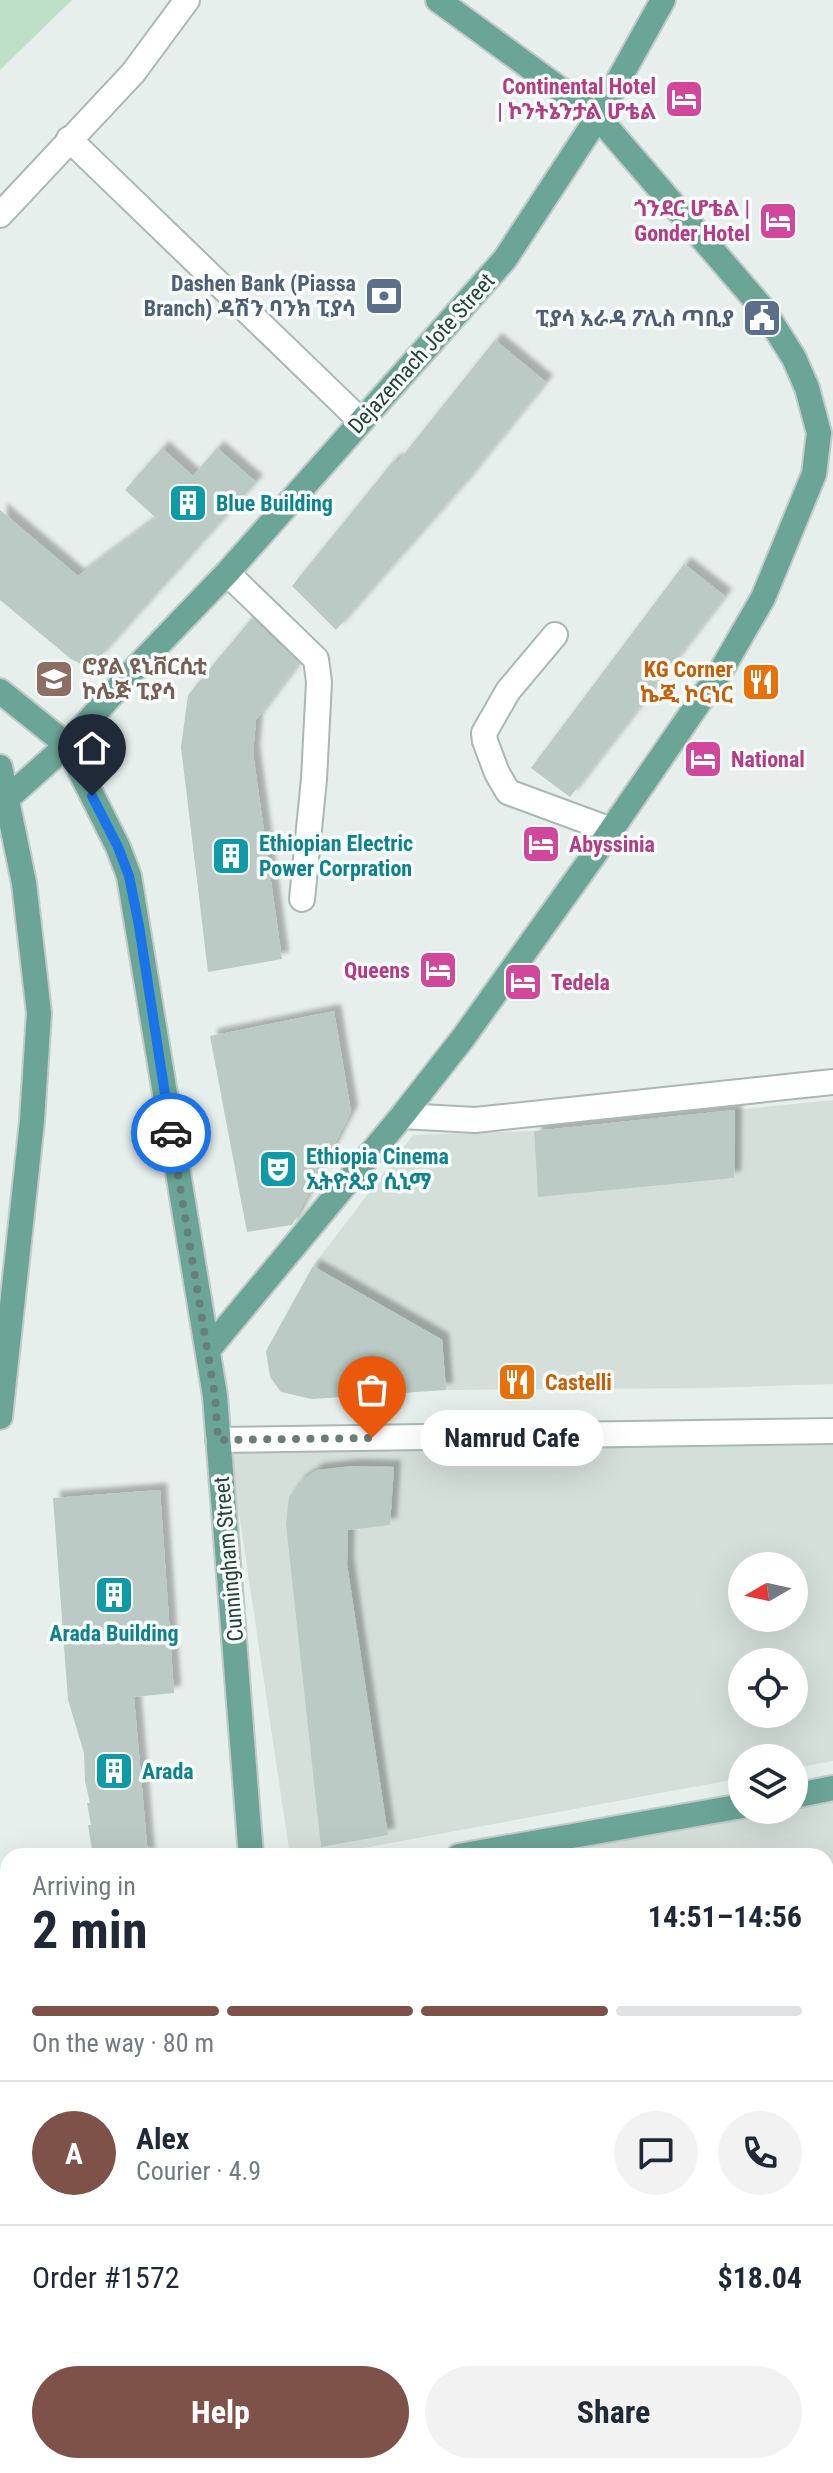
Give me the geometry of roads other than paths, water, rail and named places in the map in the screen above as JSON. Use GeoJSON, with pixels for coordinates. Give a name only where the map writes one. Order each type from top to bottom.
{"type":"FeatureCollection","features":[{"type":"Feature","properties":{"kind":"main road"},"geometry":{"type":"LineString","coordinates":[[208,1350],[463,1038],[611,830],[722,669],[763,598],[823,474],[826,424],[794,358],[763,309],[598,117],[438,0]]}},
{"type":"Feature","properties":{"kind":"main road","name":"Dejazemach Jote Street"},"geometry":{"type":"LineString","coordinates":[[3,803],[67,745],[227,573],[505,259],[598,117],[663,0]]}},
{"type":"Feature","properties":{"kind":"main road","name":"Cunningham Street"},"geometry":{"type":"LineString","coordinates":[[0,691],[67,745],[118,847],[129,876],[215,1396],[250,1848]]}},
{"type":"Feature","properties":{"kind":"main road"},"geometry":{"type":"LineString","coordinates":[[0,767],[3,803],[24,883],[39,1013],[32,1121],[0,1417]]}},
{"type":"Feature","properties":{"kind":"main road"},"geometry":{"type":"LineString","coordinates":[[808,1793],[833,1788]]}},
{"type":"Feature","properties":{"kind":"main road"},"geometry":{"type":"LineString","coordinates":[[504,1848],[728,1808]]}},
{"type":"Feature","properties":{"kind":"street"},"geometry":{"type":"LineString","coordinates":[[0,215],[133,73],[187,0]]}},
{"type":"Feature","properties":{"kind":"street"},"geometry":{"type":"LineString","coordinates":[[69,139],[361,421]]}},
{"type":"Feature","properties":{"kind":"street"},"geometry":{"type":"LineString","coordinates":[[227,573],[316,659],[318,666],[314,779],[302,899]]}},
{"type":"Feature","properties":{"kind":"street"},"geometry":{"type":"LineString","coordinates":[[555,635],[508,691],[484,733],[485,741],[508,792],[611,830]]}},
{"type":"Feature","properties":{"kind":"street"},"geometry":{"type":"LineString","coordinates":[[402,1116],[475,1120],[833,1082]]}},
{"type":"Feature","properties":{"kind":"street"},"geometry":{"type":"LineString","coordinates":[[218,1440],[833,1431]]}},
{"type":"Feature","properties":{"kind":"place","name":"Continental Hotel | ኮንትኔንታል ሆቴል"},"geometry":{"type":"Point","coordinates":[684,99]}},
{"type":"Feature","properties":{"kind":"place","name":"ጎንደር ሆቴል | Gonder Hotel"},"geometry":{"type":"Point","coordinates":[778,221]}},
{"type":"Feature","properties":{"kind":"place","name":"Dashen Bank (Piassa Branch) ዳሽን ባንክ ፒያሳ"},"geometry":{"type":"Point","coordinates":[384,296]}},
{"type":"Feature","properties":{"kind":"place","name":"ፒያሳ አራዳ ፖሊስ ጣቢያ"},"geometry":{"type":"Point","coordinates":[762,318]}},
{"type":"Feature","properties":{"kind":"place","name":"Blue Building"},"geometry":{"type":"Point","coordinates":[188,503]}},
{"type":"Feature","properties":{"kind":"place","name":"ሮያል ዩኒቨርሲቲ ኮሌጅ ፒያሳ"},"geometry":{"type":"Point","coordinates":[54,679]}},
{"type":"Feature","properties":{"kind":"place","name":"KG Corner ኬጂ ኮርነር"},"geometry":{"type":"Point","coordinates":[761,682]}},
{"type":"Feature","properties":{"kind":"place","name":"National"},"geometry":{"type":"Point","coordinates":[703,759]}},
{"type":"Feature","properties":{"kind":"place","name":"Abyssinia"},"geometry":{"type":"Point","coordinates":[541,844]}},
{"type":"Feature","properties":{"kind":"place","name":"Ethiopian Electric Power Corpration"},"geometry":{"type":"Point","coordinates":[231,856]}},
{"type":"Feature","properties":{"kind":"place","name":"Queens"},"geometry":{"type":"Point","coordinates":[438,970]}},
{"type":"Feature","properties":{"kind":"place","name":"Tedela"},"geometry":{"type":"Point","coordinates":[523,982]}},
{"type":"Feature","properties":{"kind":"place","name":"Ethiopia Cinema ኢትዮጲያ ሲኒማ"},"geometry":{"type":"Point","coordinates":[278,1169]}},
{"type":"Feature","properties":{"kind":"place","name":"Castelli"},"geometry":{"type":"Point","coordinates":[517,1382]}},
{"type":"Feature","properties":{"kind":"place","name":"Namrud Cafe"},"geometry":{"type":"Point","coordinates":[372,1438]}},
{"type":"Feature","properties":{"kind":"place","name":"Arada Building"},"geometry":{"type":"Point","coordinates":[114,1595]}},
{"type":"Feature","properties":{"kind":"place","name":"Arada"},"geometry":{"type":"Point","coordinates":[114,1771]}}]}
